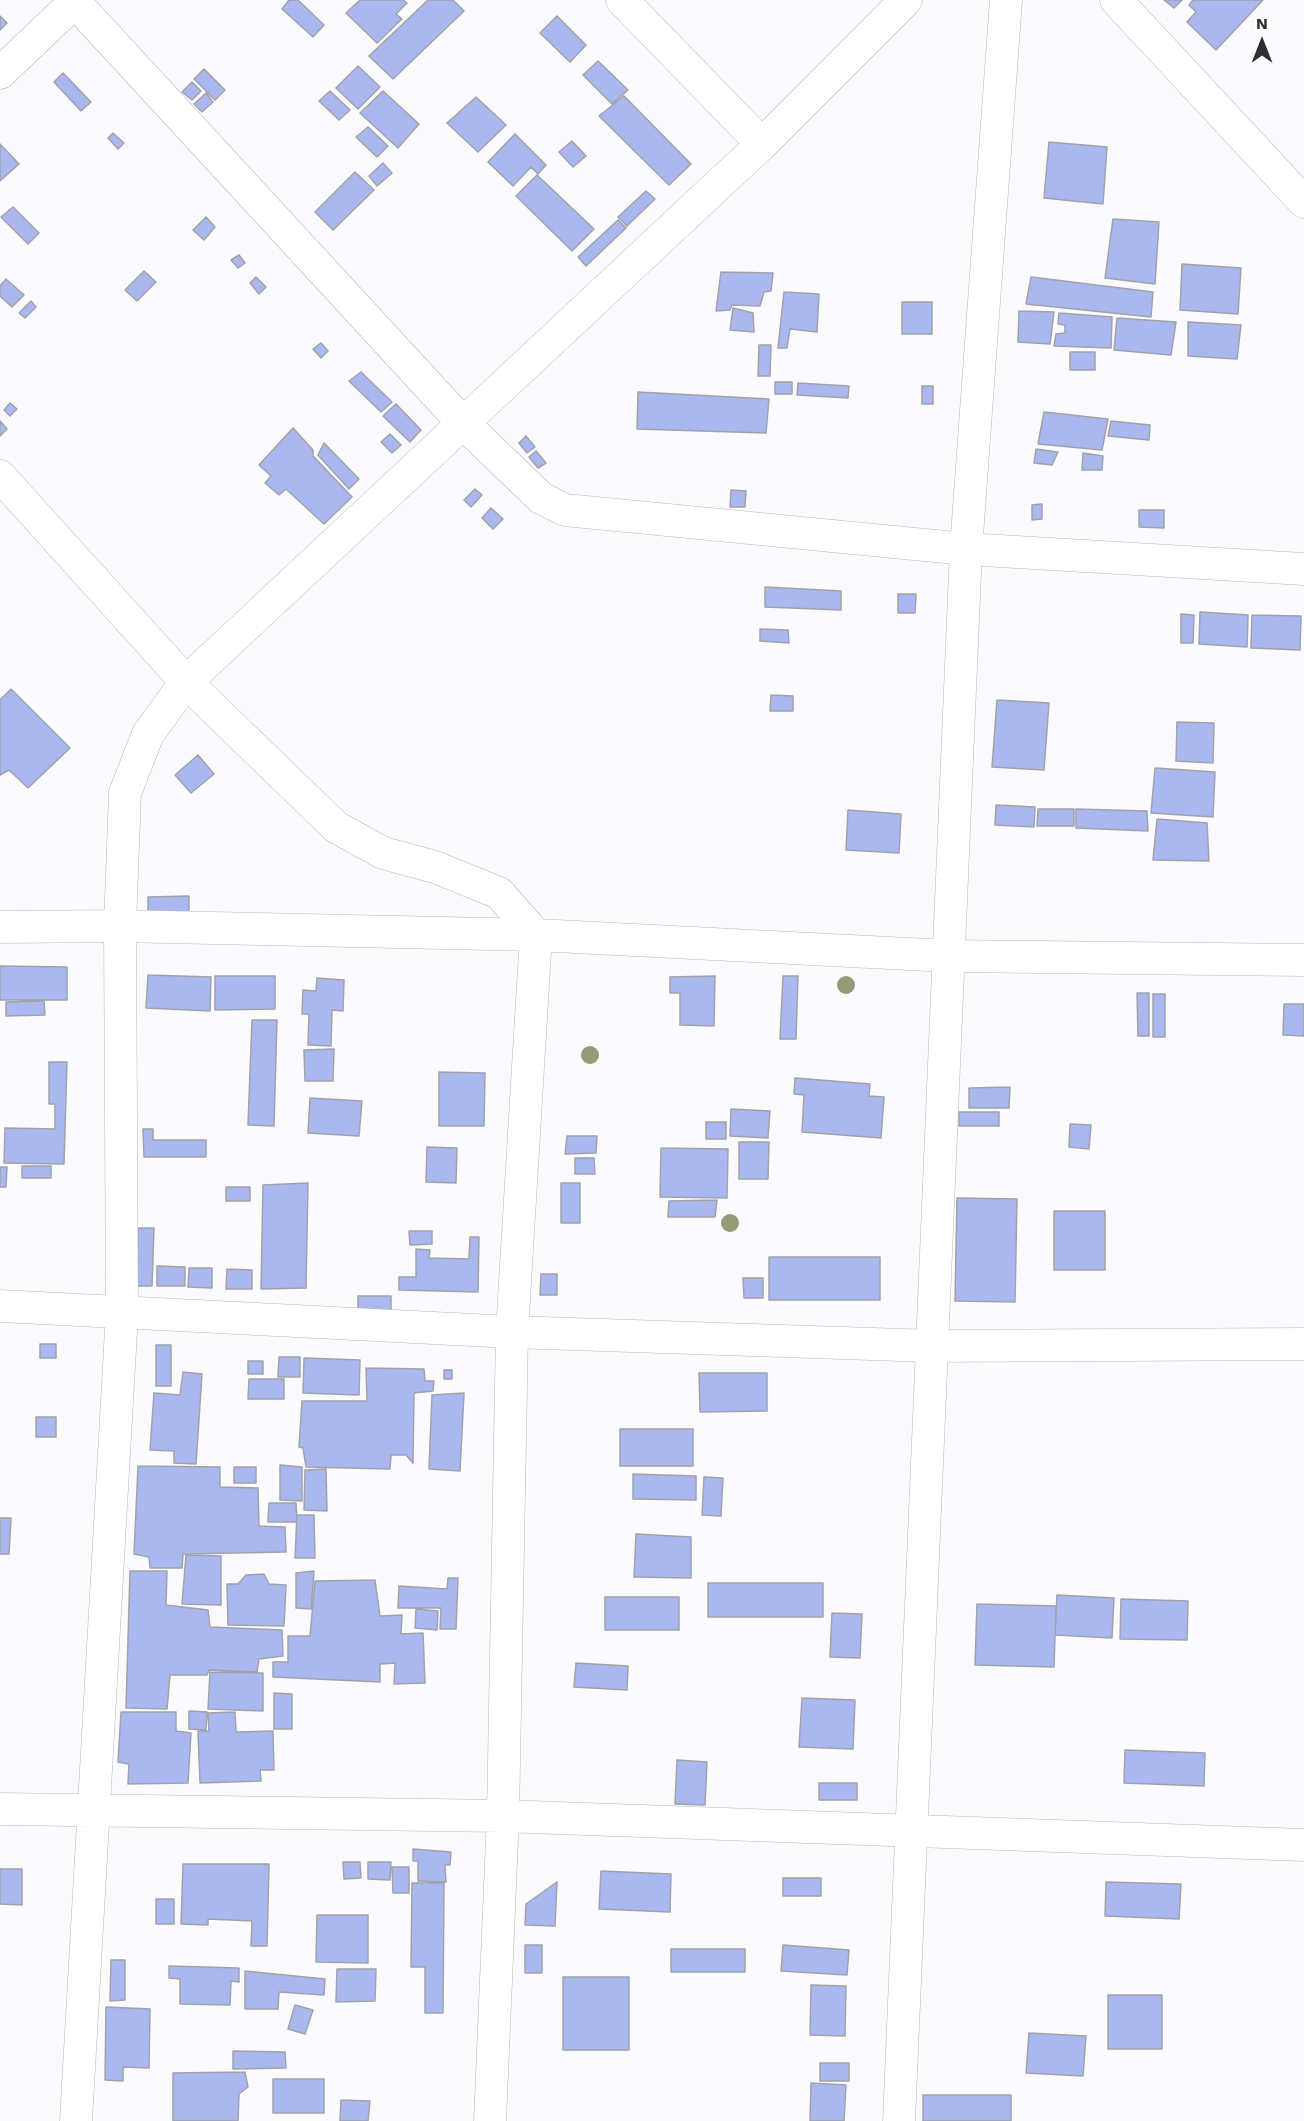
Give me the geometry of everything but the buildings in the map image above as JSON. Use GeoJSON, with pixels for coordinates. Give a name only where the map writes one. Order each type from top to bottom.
{"type":"FeatureCollection","features":[{"type":"Feature","properties":{"kind":"street"},"geometry":{"type":"LineString","coordinates":[[622,0],[762,144]]}},
{"type":"Feature","properties":{"kind":"street"},"geometry":{"type":"LineString","coordinates":[[76,2121],[122,1313],[120,926],[125,794],[148,734],[186,682],[762,144],[906,0]]}},
{"type":"Feature","properties":{"kind":"street"},"geometry":{"type":"LineString","coordinates":[[899,2121],[966,549],[1006,0]]}},
{"type":"Feature","properties":{"kind":"street"},"geometry":{"type":"LineString","coordinates":[[1116,0],[1304,202]]}},
{"type":"Feature","properties":{"kind":"street"},"geometry":{"type":"LineString","coordinates":[[0,73],[75,1],[462,422],[541,498],[565,510],[966,549],[1304,568]]}},
{"type":"Feature","properties":{"kind":"street"},"geometry":{"type":"LineString","coordinates":[[0,476],[186,682],[336,827],[383,853],[435,867],[499,893],[536,935],[512,1332],[503,1816],[490,2121]]}},
{"type":"Feature","properties":{"kind":"street"},"geometry":{"type":"LineString","coordinates":[[0,927],[120,926],[536,935],[948,956],[1304,960]]}},
{"type":"Feature","properties":{"kind":"street"},"geometry":{"type":"LineString","coordinates":[[0,1306],[512,1332],[932,1346],[1304,1344]]}},
{"type":"Feature","properties":{"kind":"street"},"geometry":{"type":"LineString","coordinates":[[0,1809],[503,1816],[1304,1845]]}}]}
